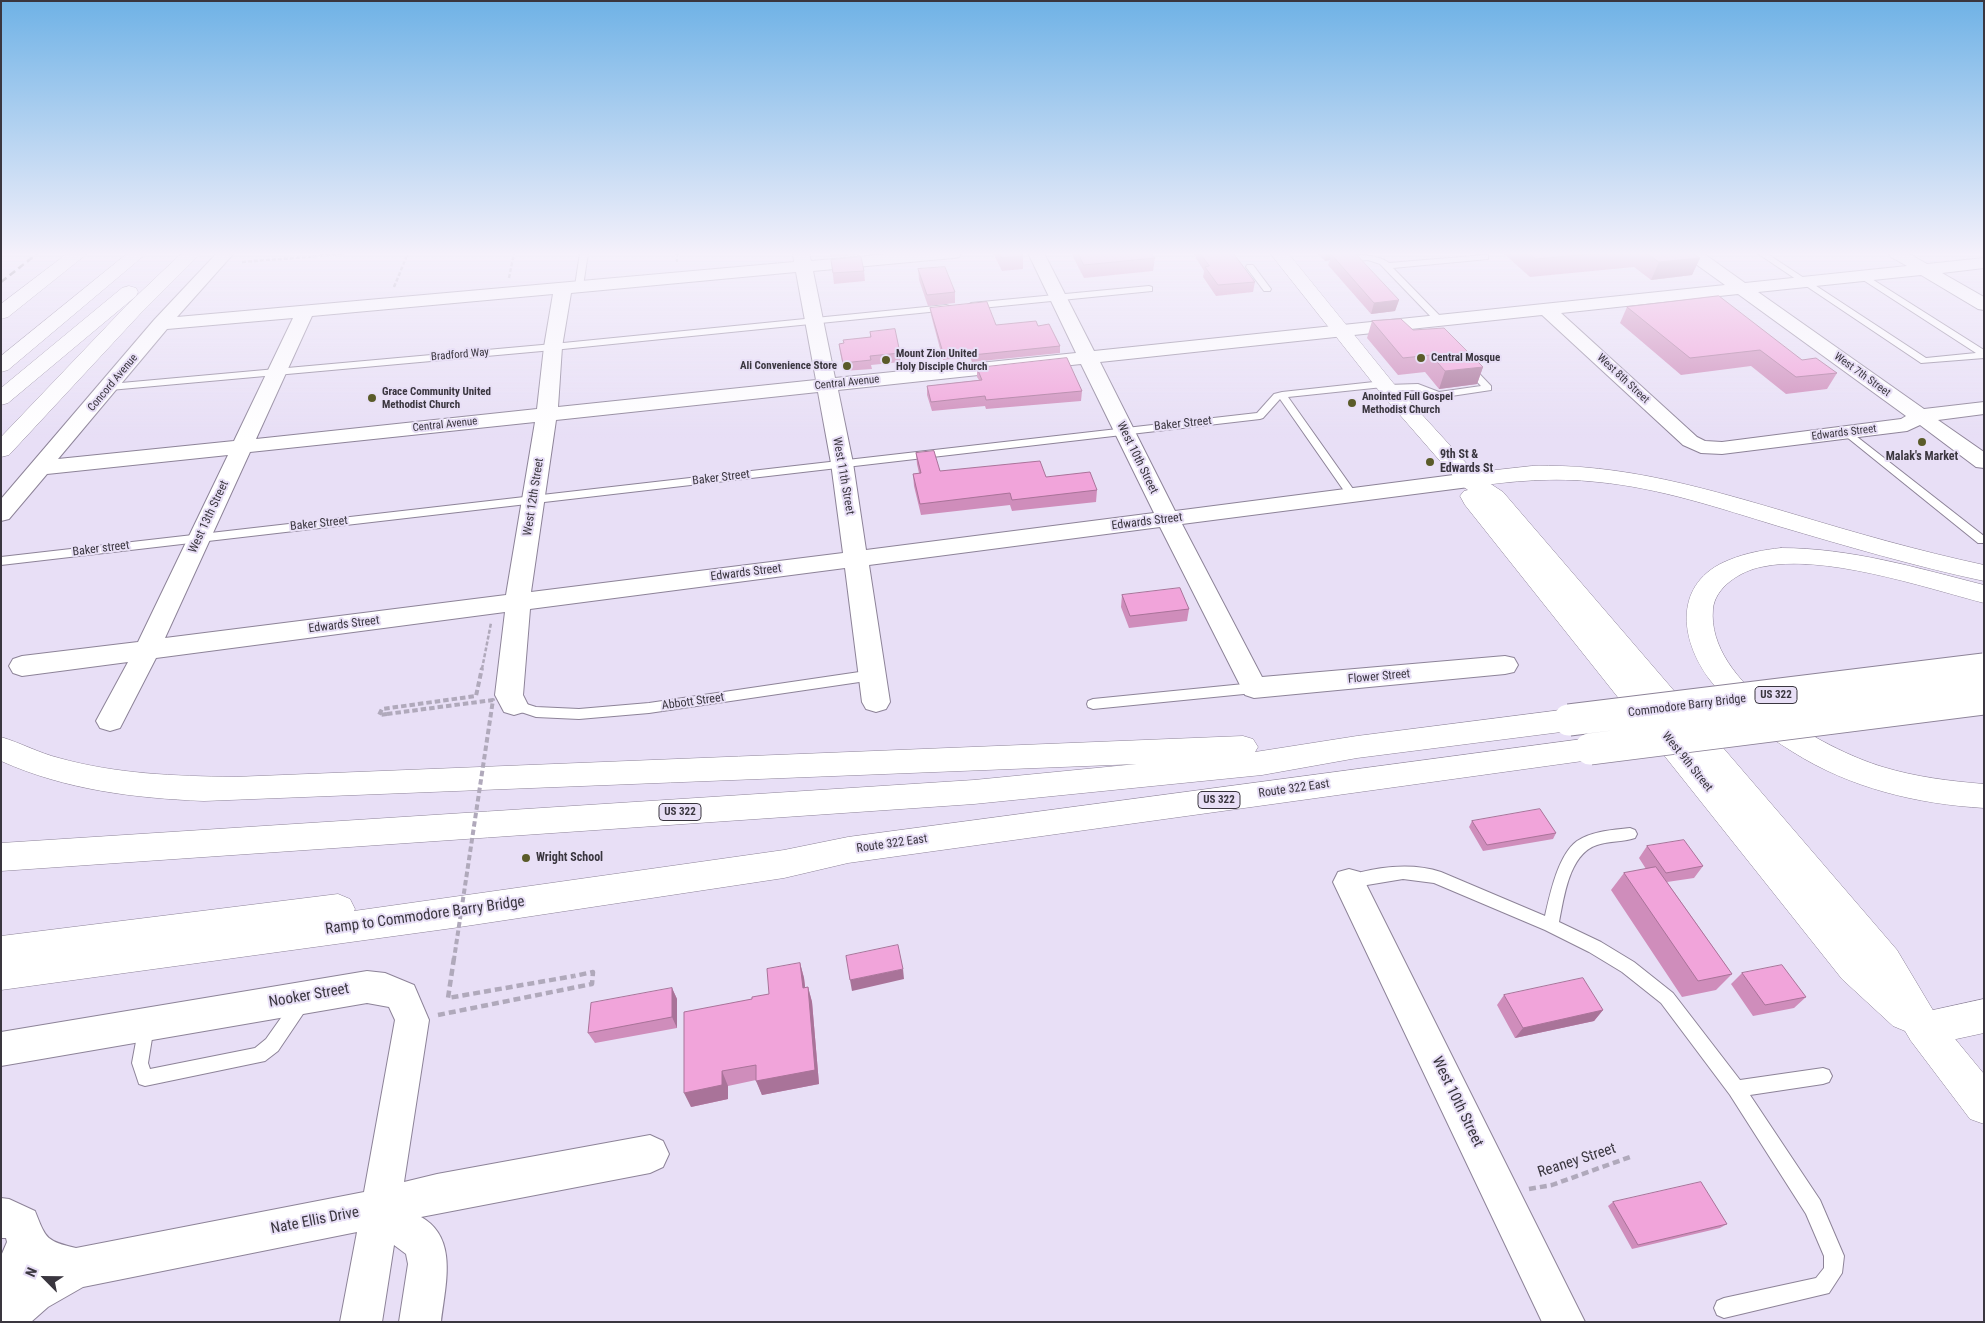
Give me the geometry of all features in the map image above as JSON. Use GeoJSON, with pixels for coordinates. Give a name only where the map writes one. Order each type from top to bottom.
{"type":"FeatureCollection","features":[{"type":"Feature","properties":{"kind":"main road"},"geometry":{"type":"LineString","coordinates":[[1,366],[63,315]]}},
{"type":"Feature","properties":{"kind":"main road"},"geometry":{"type":"LineString","coordinates":[[1,398],[102,315]]}},
{"type":"Feature","properties":{"kind":"main road"},"geometry":{"type":"LineString","coordinates":[[1,450],[128,315]]}},
{"type":"Feature","properties":{"kind":"main road","name":"West 9th Street"},"geometry":{"type":"LineString","coordinates":[[1329,315],[1385,386],[1469,480],[1473,500],[1854,968],[1924,1029],[1984,1105]]}},
{"type":"Feature","properties":{"kind":"main road"},"geometry":{"type":"LineString","coordinates":[[1469,480],[1521,474],[1570,472],[1649,483],[1715,499],[1899,553],[1984,573]]}},
{"type":"Feature","properties":{"kind":"main road"},"geometry":{"type":"LineString","coordinates":[[1649,483],[1841,555],[1929,581],[1984,594]]}},
{"type":"Feature","properties":{"kind":"main road"},"geometry":{"type":"LineString","coordinates":[[1898,572],[1846,561],[1804,556],[1766,558],[1736,567],[1723,573],[1706,591],[1701,602],[1699,628],[1703,642],[1720,672],[1749,704],[1789,735],[1812,748],[1864,772],[1900,784],[1945,794],[1984,796]]}},
{"type":"Feature","properties":{"kind":"main road","name":"Commodore Barry Bridge"},"geometry":{"type":"LineString","coordinates":[[1357,746],[1984,669]]}},
{"type":"Feature","properties":{"kind":"main road","name":"Route 322 East"},"geometry":{"type":"LineString","coordinates":[[848,850],[1590,749],[1984,699]]}},
{"type":"Feature","properties":{"kind":"main road"},"geometry":{"type":"LineString","coordinates":[[1,748],[37,763],[106,781],[146,786],[234,789],[1043,757],[1289,745],[1357,746]]}},
{"type":"Feature","properties":{"kind":"main road","name":"US 322"},"geometry":{"type":"LineString","coordinates":[[1,856],[974,792],[1262,763],[1357,746]]}},
{"type":"Feature","properties":{"kind":"main road"},"geometry":{"type":"LineString","coordinates":[[1,952],[783,853],[848,850]]}},
{"type":"Feature","properties":{"kind":"main road","name":"Ramp to Commodore Barry Bridge"},"geometry":{"type":"LineString","coordinates":[[1,974],[463,912],[784,864],[848,850]]}},
{"type":"Feature","properties":{"kind":"main road"},"geometry":{"type":"LineString","coordinates":[[1924,1029],[1984,1016]]}},
{"type":"Feature","properties":{"kind":"street","name":"Concord Avenue"},"geometry":{"type":"LineString","coordinates":[[1,514],[169,315]]}},
{"type":"Feature","properties":{"kind":"street"},"geometry":{"type":"LineString","coordinates":[[161,324],[272,315]]}},
{"type":"Feature","properties":{"kind":"street","name":"West 13th Street"},"geometry":{"type":"LineString","coordinates":[[110,721],[147,650],[304,315]]}},
{"type":"Feature","properties":{"kind":"street","name":"West 12th Street"},"geometry":{"type":"LineString","coordinates":[[514,705],[508,695],[518,618],[516,602],[547,414],[553,347],[563,315]]}},
{"type":"Feature","properties":{"kind":"street","name":"West 11th Street"},"geometry":{"type":"LineString","coordinates":[[814,315],[842,463],[876,702]]}},
{"type":"Feature","properties":{"kind":"street","name":"West 10th Street"},"geometry":{"type":"LineString","coordinates":[[1066,315],[1254,688]]}},
{"type":"Feature","properties":{"kind":"street","name":"Central Avenue"},"geometry":{"type":"LineString","coordinates":[[39,468],[1499,315]]}},
{"type":"Feature","properties":{"kind":"street","name":"West 8th Street"},"geometry":{"type":"LineString","coordinates":[[1552,315],[1690,441],[1701,447]]}},
{"type":"Feature","properties":{"kind":"street","name":"West 7th Street"},"geometry":{"type":"LineString","coordinates":[[1778,315],[1984,462]]}},
{"type":"Feature","properties":{"kind":"street","name":"Edwards Street"},"geometry":{"type":"LineString","coordinates":[[1701,447],[1722,448],[1907,425],[1919,416],[1984,408]]}},
{"type":"Feature","properties":{"kind":"street","name":"Edwards Street"},"geometry":{"type":"LineString","coordinates":[[22,666],[1469,480]]}},
{"type":"Feature","properties":{"kind":"street","name":"Flower Street"},"geometry":{"type":"LineString","coordinates":[[1254,688],[1505,665]]}},
{"type":"Feature","properties":{"kind":"street","name":"West 10th Street"},"geometry":{"type":"LineString","coordinates":[[1350,882],[1564,1322]]}},
{"type":"Feature","properties":{"kind":"street","name":"Nooker Street"},"geometry":{"type":"LineString","coordinates":[[1,1049],[367,987],[385,989],[402,996],[412,1020]]}},
{"type":"Feature","properties":{"kind":"street"},"geometry":{"type":"LineString","coordinates":[[362,1322],[412,1020]]}},
{"type":"Feature","properties":{"kind":"street","name":"Nate Ellis Drive"},"geometry":{"type":"LineString","coordinates":[[14,1231],[35,1254],[50,1262],[76,1268],[381,1208],[437,1193],[650,1154]]}},
{"type":"Feature","properties":{"kind":"street"},"geometry":{"type":"LineString","coordinates":[[381,1208],[403,1228],[417,1236],[425,1246],[428,1264],[420,1322]]}},
{"type":"Feature","properties":{"kind":"street"},"geometry":{"type":"LineString","coordinates":[[1,1303],[14,1231]]}},
{"type":"Feature","properties":{"kind":"street"},"geometry":{"type":"LineString","coordinates":[[1,1319],[34,1293],[76,1268]]}},
{"type":"Feature","properties":{"kind":"lane","name":"Bradford Way"},"geometry":{"type":"LineString","coordinates":[[110,387],[553,347],[872,315]]}},
{"type":"Feature","properties":{"kind":"lane"},"geometry":{"type":"LineString","coordinates":[[1425,315],[1431,323]]}},
{"type":"Feature","properties":{"kind":"lane"},"geometry":{"type":"LineString","coordinates":[[1854,315],[1924,361],[1984,354]]}},
{"type":"Feature","properties":{"kind":"lane"},"geometry":{"type":"LineString","coordinates":[[1922,315],[1984,354]]}},
{"type":"Feature","properties":{"kind":"lane"},"geometry":{"type":"LineString","coordinates":[[1282,395],[1385,386],[1418,387],[1438,395],[1488,388],[1462,361]]}},
{"type":"Feature","properties":{"kind":"lane"},"geometry":{"type":"LineString","coordinates":[[1282,395],[1353,496]]}},
{"type":"Feature","properties":{"kind":"lane","name":"Baker Street"},"geometry":{"type":"LineString","coordinates":[[200,537],[534,500],[1124,430],[1260,416],[1277,396],[1282,395]]}},
{"type":"Feature","properties":{"kind":"lane"},"geometry":{"type":"LineString","coordinates":[[1847,432],[1982,540]]}},
{"type":"Feature","properties":{"kind":"lane","name":"Baker street"},"geometry":{"type":"LineString","coordinates":[[1,561],[200,537]]}},
{"type":"Feature","properties":{"kind":"lane","name":"Abbott Street"},"geometry":{"type":"LineString","coordinates":[[514,705],[536,712],[579,714],[649,708],[873,675]]}},
{"type":"Feature","properties":{"kind":"lane"},"geometry":{"type":"LineString","coordinates":[[1093,704],[1254,688]]}},
{"type":"Feature","properties":{"kind":"lane"},"geometry":{"type":"LineString","coordinates":[[1550,925],[1571,860],[1581,846],[1604,838],[1630,834]]}},
{"type":"Feature","properties":{"kind":"lane"},"geometry":{"type":"LineString","coordinates":[[1350,882],[1389,873],[1420,872],[1550,925],[1595,947],[1628,967],[1667,998],[1736,1089],[1813,1207],[1834,1256],[1832,1273],[1822,1286],[1724,1308]]}},
{"type":"Feature","properties":{"kind":"lane"},"geometry":{"type":"LineString","coordinates":[[147,1024],[140,1063],[145,1078],[259,1056],[272,1045],[306,997]]}},
{"type":"Feature","properties":{"kind":"lane"},"geometry":{"type":"LineString","coordinates":[[1736,1089],[1824,1076]]}},
{"type":"Feature","properties":{"kind":"path"},"geometry":{"type":"LineString","coordinates":[[412,1020],[592,984],[593,972],[448,998],[493,700],[379,715],[382,709],[476,696],[490,624],[516,602]]}},
{"type":"Feature","properties":{"kind":"path","name":"Reaney Street"},"geometry":{"type":"LineString","coordinates":[[1502,1194],[1552,1185],[1630,1157]]}},
{"type":"Feature","properties":{"kind":"building"},"geometry":{"type":"Polygon","coordinates":[[[932,315],[992,315],[996,325],[1036,321],[1038,326],[1049,324],[1060,346],[972,355],[970,350],[943,353],[932,315]]]}},
{"type":"Feature","properties":{"kind":"building"},"geometry":{"type":"Polygon","coordinates":[[[1637,315],[1743,315],[1802,360],[1816,358],[1837,373],[1796,377],[1760,350],[1690,358],[1637,315]]]}},
{"type":"Feature","properties":{"kind":"building"},"geometry":{"type":"Polygon","coordinates":[[[1401,319],[1413,330],[1444,328],[1483,367],[1445,371],[1431,355],[1403,358],[1372,321],[1401,319]]]}},
{"type":"Feature","properties":{"kind":"building"},"geometry":{"type":"Polygon","coordinates":[[[895,329],[900,353],[870,356],[871,360],[843,363],[839,344],[844,343],[843,340],[871,337],[870,332],[895,329]]]}},
{"type":"Feature","properties":{"kind":"building"},"geometry":{"type":"Polygon","coordinates":[[[1067,358],[1082,391],[986,400],[985,396],[931,402],[927,386],[982,380],[977,368],[1067,358]]]}},
{"type":"Feature","properties":{"kind":"building"},"geometry":{"type":"Polygon","coordinates":[[[934,451],[940,471],[1040,461],[1046,477],[1090,472],[1097,490],[1012,500],[1010,493],[920,504],[913,474],[921,473],[916,453],[934,451]]]}},
{"type":"Feature","properties":{"kind":"building"},"geometry":{"type":"Polygon","coordinates":[[[1180,588],[1189,609],[1130,616],[1122,595],[1180,588]]]}},
{"type":"Feature","properties":{"kind":"building"},"geometry":{"type":"Polygon","coordinates":[[[1540,809],[1556,833],[1487,845],[1472,821],[1540,809]]]}},
{"type":"Feature","properties":{"kind":"building"},"geometry":{"type":"Polygon","coordinates":[[[1684,840],[1703,866],[1666,873],[1647,846],[1684,840]]]}},
{"type":"Feature","properties":{"kind":"building"},"geometry":{"type":"Polygon","coordinates":[[[1656,867],[1732,974],[1698,981],[1624,873],[1656,867]]]}},
{"type":"Feature","properties":{"kind":"building"},"geometry":{"type":"Polygon","coordinates":[[[898,945],[903,969],[850,980],[846,956],[898,945]]]}},
{"type":"Feature","properties":{"kind":"building"},"geometry":{"type":"Polygon","coordinates":[[[800,963],[803,988],[808,987],[815,1070],[756,1081],[756,1065],[722,1071],[722,1085],[684,1093],[684,1012],[769,994],[767,969],[800,963]]]}},
{"type":"Feature","properties":{"kind":"building"},"geometry":{"type":"Polygon","coordinates":[[[1782,965],[1806,997],[1765,1005],[1742,973],[1782,965]]]}},
{"type":"Feature","properties":{"kind":"building"},"geometry":{"type":"Polygon","coordinates":[[[1583,978],[1603,1010],[1523,1028],[1504,995],[1583,978]]]}},
{"type":"Feature","properties":{"kind":"building"},"geometry":{"type":"Polygon","coordinates":[[[672,988],[672,1017],[588,1033],[591,1003],[672,988]]]}},
{"type":"Feature","properties":{"kind":"building"},"geometry":{"type":"Polygon","coordinates":[[[1701,1182],[1727,1224],[1638,1245],[1613,1202],[1701,1182]]]}},
{"type":"Feature","properties":{"kind":"place","name":"Central Mosque"},"geometry":{"type":"Point","coordinates":[1421,358]}},
{"type":"Feature","properties":{"kind":"place","name":"Mount Zion United Holy Disciple Church"},"geometry":{"type":"Point","coordinates":[886,360]}},
{"type":"Feature","properties":{"kind":"place","name":"Ali Convenience Store"},"geometry":{"type":"Point","coordinates":[847,366]}},
{"type":"Feature","properties":{"kind":"place","name":"Grace Community United Methodist Church"},"geometry":{"type":"Point","coordinates":[372,398]}},
{"type":"Feature","properties":{"kind":"place","name":"Anointed Full Gospel Methodist Church"},"geometry":{"type":"Point","coordinates":[1352,403]}},
{"type":"Feature","properties":{"kind":"place","name":"Malak's Market"},"geometry":{"type":"Point","coordinates":[1922,442]}},
{"type":"Feature","properties":{"kind":"place","name":"9th St & Edwards St"},"geometry":{"type":"Point","coordinates":[1430,462]}},
{"type":"Feature","properties":{"kind":"place","name":"Wright School"},"geometry":{"type":"Point","coordinates":[526,858]}}]}
